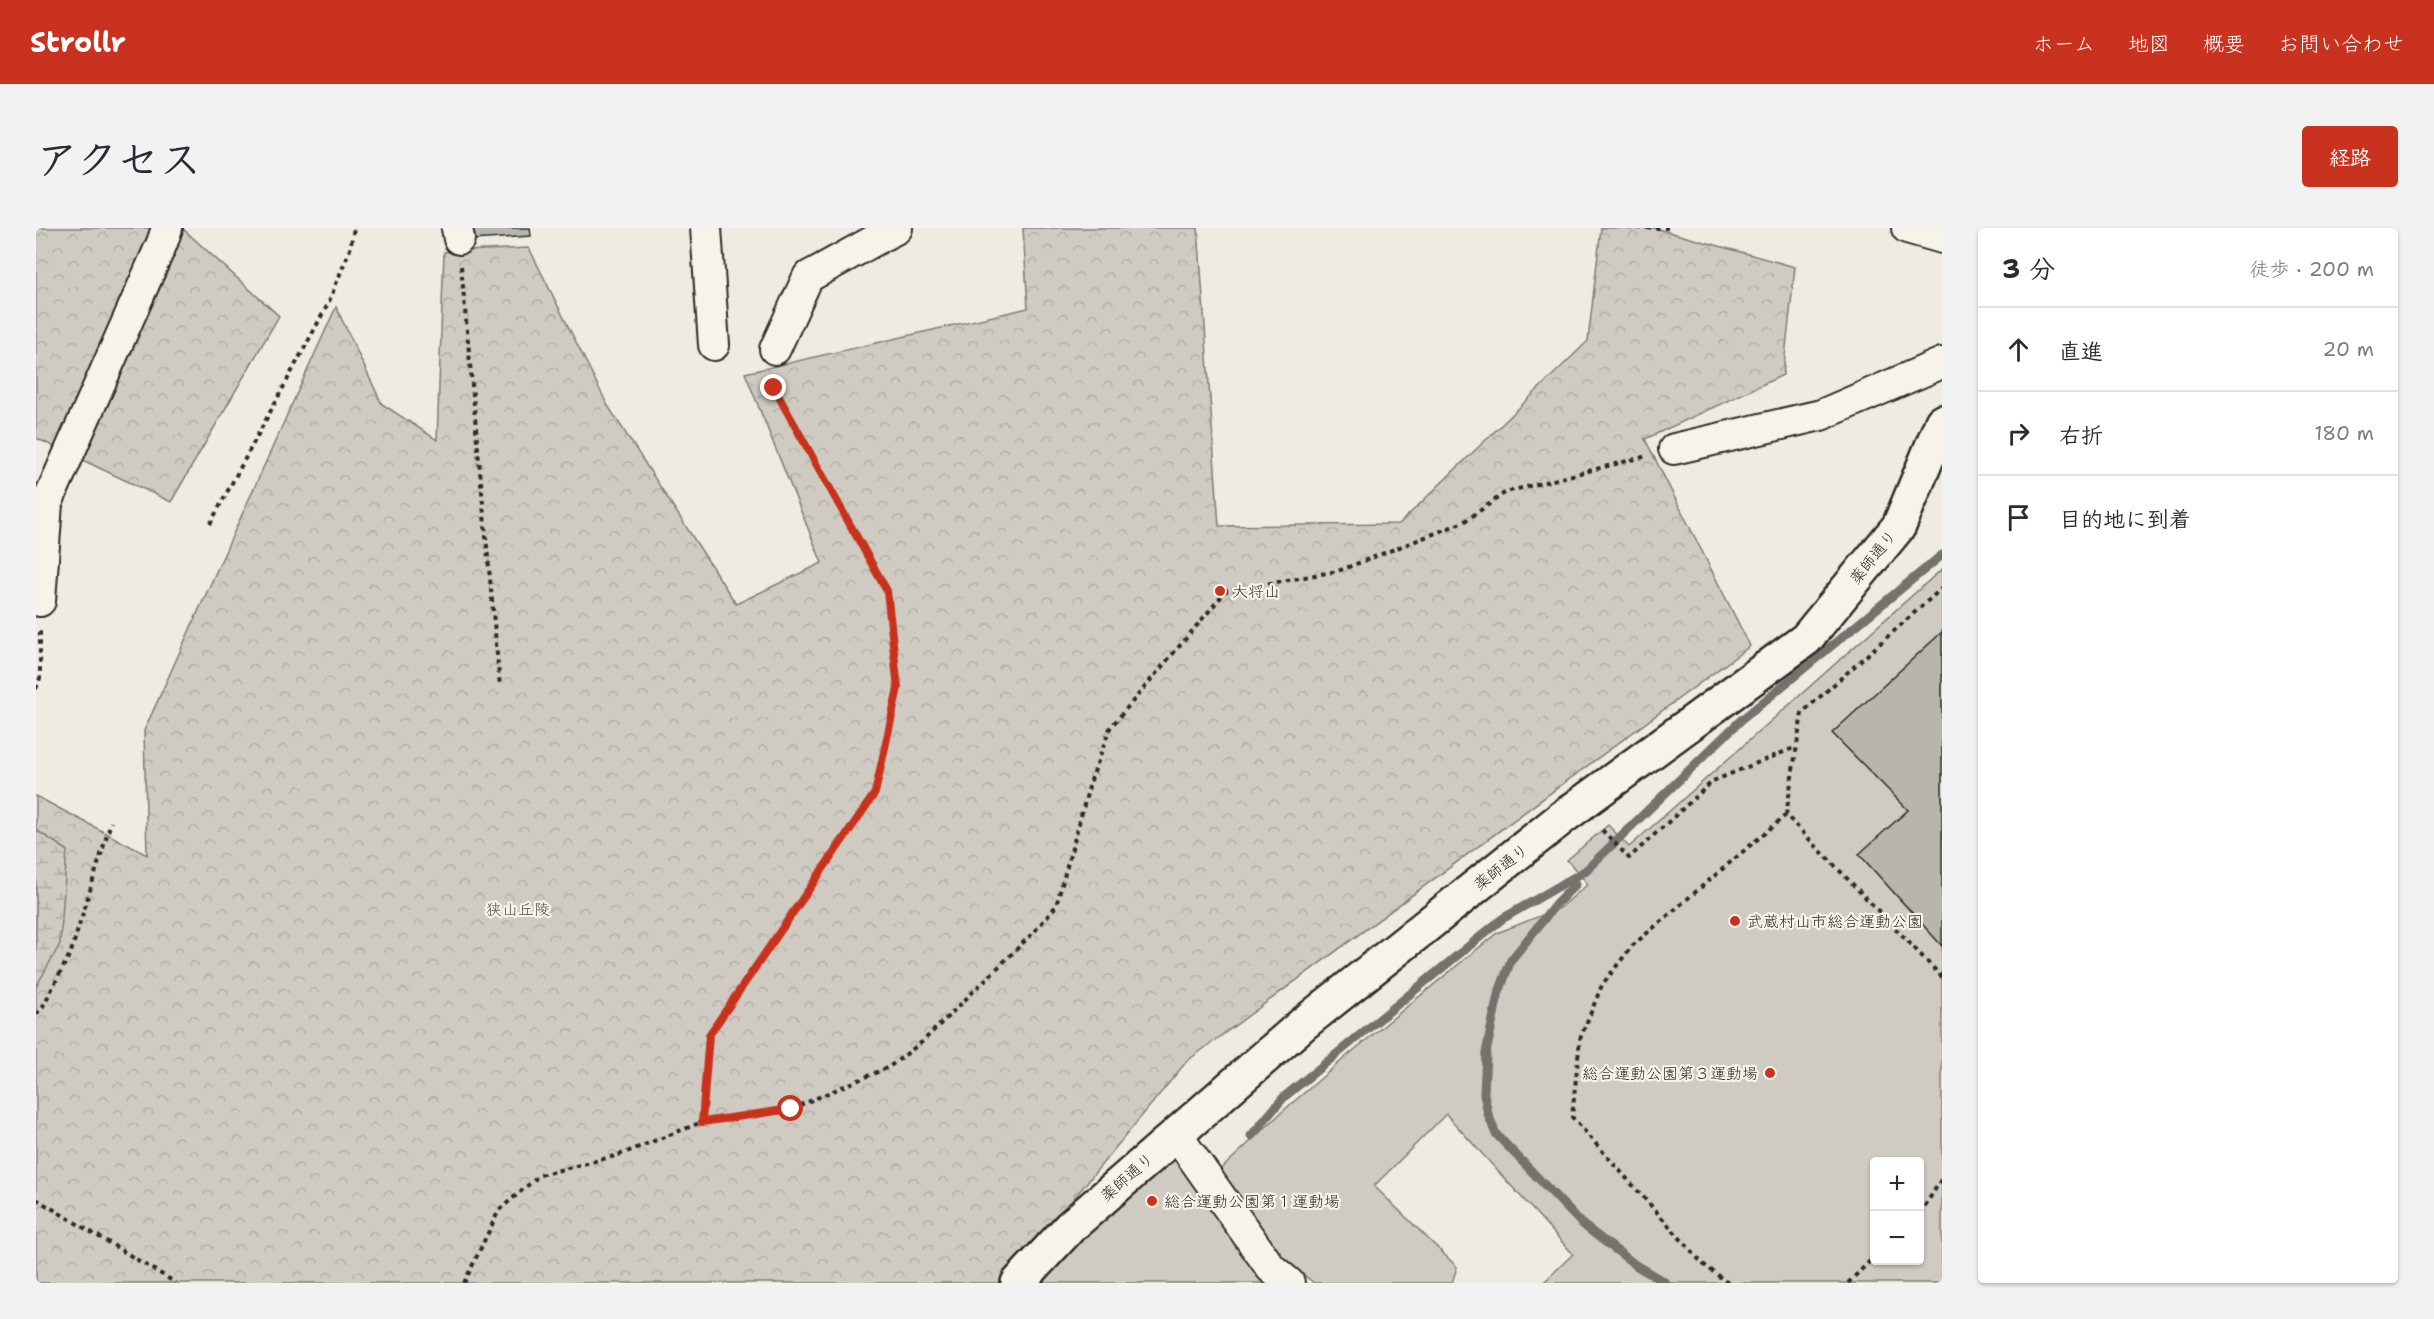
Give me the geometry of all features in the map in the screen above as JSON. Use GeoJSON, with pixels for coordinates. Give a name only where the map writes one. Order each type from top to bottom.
{"type":"FeatureCollection","features":[{"type":"Feature","properties":{"kind":"street"},"geometry":{"type":"LineString","coordinates":[[40,601],[47,503],[167,228]]}},
{"type":"Feature","properties":{"kind":"street"},"geometry":{"type":"LineString","coordinates":[[706,228],[714,345]]}},
{"type":"Feature","properties":{"kind":"street"},"geometry":{"type":"LineString","coordinates":[[775,349],[808,277],[897,228]]}},
{"type":"Feature","properties":{"kind":"street"},"geometry":{"type":"LineString","coordinates":[[1907,228],[1942,238]]}},
{"type":"Feature","properties":{"kind":"street"},"geometry":{"type":"LineString","coordinates":[[1674,449],[1821,415],[1942,363]]}},
{"type":"Feature","properties":{"kind":"street","name":"薬師通り"},"geometry":{"type":"LineString","coordinates":[[1018,1283],[1070,1227],[1303,1024],[1563,817],[1806,639],[1899,526],[1942,422]]}},
{"type":"Feature","properties":{"kind":"street"},"geometry":{"type":"LineString","coordinates":[[1176,1134],[1271,1268],[1289,1283]]}},
{"type":"Feature","properties":{"kind":"path"},"geometry":{"type":"LineString","coordinates":[[210,524],[328,304],[350,249],[354,228]]}},
{"type":"Feature","properties":{"kind":"path"},"geometry":{"type":"LineString","coordinates":[[1628,228],[1668,228]]}},
{"type":"Feature","properties":{"kind":"path"},"geometry":{"type":"LineString","coordinates":[[458,233],[500,687]]}},
{"type":"Feature","properties":{"kind":"path"},"geometry":{"type":"LineString","coordinates":[[702,1122],[709,1035],[875,793],[898,688],[887,591],[774,388],[775,349]]}},
{"type":"Feature","properties":{"kind":"path"},"geometry":{"type":"LineString","coordinates":[[464,1283],[499,1210],[540,1175],[619,1155],[702,1122],[791,1109],[889,1067],[922,1042],[1034,932],[1056,906],[1090,783],[1110,728],[1226,591],[1338,571],[1464,522],[1506,492],[1580,475],[1674,449]]}},
{"type":"Feature","properties":{"kind":"path"},"geometry":{"type":"LineString","coordinates":[[1728,1283],[1703,1264],[1572,1117],[1580,1040],[1602,985],[1632,946],[1786,815],[1802,713],[1942,588]]}},
{"type":"Feature","properties":{"kind":"path"},"geometry":{"type":"LineString","coordinates":[[36,689],[40,678],[40,601]]}},
{"type":"Feature","properties":{"kind":"path"},"geometry":{"type":"LineString","coordinates":[[1602,830],[1629,858],[1713,780],[1797,746]]}},
{"type":"Feature","properties":{"kind":"path"},"geometry":{"type":"LineString","coordinates":[[1786,815],[1942,977]]}},
{"type":"Feature","properties":{"kind":"path"},"geometry":{"type":"LineString","coordinates":[[36,1014],[42,1008],[71,952],[111,822]]}},
{"type":"Feature","properties":{"kind":"path"},"geometry":{"type":"LineString","coordinates":[[1922,1211],[1942,1178]]}},
{"type":"Feature","properties":{"kind":"path"},"geometry":{"type":"LineString","coordinates":[[36,1199],[176,1283]]}},
{"type":"Feature","properties":{"kind":"path"},"geometry":{"type":"LineString","coordinates":[[1848,1283],[1870,1262]]}},
{"type":"Feature","properties":{"kind":"green space"},"geometry":{"type":"Polygon","coordinates":[[[36,228],[182,228],[279,316],[171,502],[36,438],[36,228]]]}},
{"type":"Feature","properties":{"kind":"green space","name":"狭山丘陵"},"geometry":{"type":"Polygon","coordinates":[[[1023,228],[1198,228],[1219,526],[1399,524],[1588,341],[1601,228],[1654,228],[1795,267],[1783,375],[1645,439],[1750,646],[1187,1061],[1004,1283],[36,1283],[36,796],[147,855],[144,731],[336,307],[382,404],[437,440],[444,252],[529,248],[608,406],[736,604],[822,563],[745,373],[1028,308],[1023,228]]]}},
{"type":"Feature","properties":{"kind":"green space","name":"武蔵村山市総合運動公園"},"geometry":{"type":"Polygon","coordinates":[[[1942,569],[1942,1283],[1543,1283],[1573,1254],[1446,1114],[1374,1186],[1457,1267],[1452,1283],[1314,1283],[1282,1258],[1219,1171],[1283,1111],[1354,1050],[1497,933],[1560,908],[1588,884],[1567,860],[1608,825],[1629,847],[1942,569]]]}},
{"type":"Feature","properties":{"kind":"green space"},"geometry":{"type":"Polygon","coordinates":[[[36,830],[67,850],[60,944],[36,987],[36,830]]]}},
{"type":"Feature","properties":{"kind":"green space","name":"総合運動公園第１運動場"},"geometry":{"type":"Polygon","coordinates":[[[1165,1127],[1275,1283],[1018,1283],[1165,1127]]]}},
{"type":"Feature","properties":{"kind":"building"},"geometry":{"type":"Polygon","coordinates":[[[471,228],[530,228],[531,236],[472,240],[471,228]]]}},
{"type":"Feature","properties":{"kind":"building"},"geometry":{"type":"Polygon","coordinates":[[[1942,632],[1942,946],[1859,854],[1908,810],[1832,733],[1942,632]]]}},
{"type":"Feature","properties":{"kind":"waterway"},"geometry":{"type":"LineString","coordinates":[[1251,1136],[1284,1097],[1502,919],[1585,871],[1740,721],[1942,555]]}},
{"type":"Feature","properties":{"kind":"waterway"},"geometry":{"type":"LineString","coordinates":[[1573,878],[1576,884],[1556,904],[1511,960],[1498,995],[1486,1053],[1484,1094],[1488,1114],[1496,1134],[1583,1225],[1637,1266],[1666,1283]]}},
{"type":"Feature","properties":{"kind":"place","name":"大将山"},"geometry":{"type":"Point","coordinates":[1220,591]}},
{"type":"Feature","properties":{"kind":"place","name":"武蔵村山市総合運動公園"},"geometry":{"type":"Point","coordinates":[1735,921]}},
{"type":"Feature","properties":{"kind":"place","name":"総合運動公園第３運動場"},"geometry":{"type":"Point","coordinates":[1770,1073]}},
{"type":"Feature","properties":{"kind":"place","name":"総合運動公園第１運動場"},"geometry":{"type":"Point","coordinates":[1152,1201]}},
{"type":"Feature","properties":{"kind":"route"},"geometry":{"type":"LineString","coordinates":[[774,388],[887,591],[898,688],[875,793],[709,1035],[702,1122],[791,1109]]}}]}
